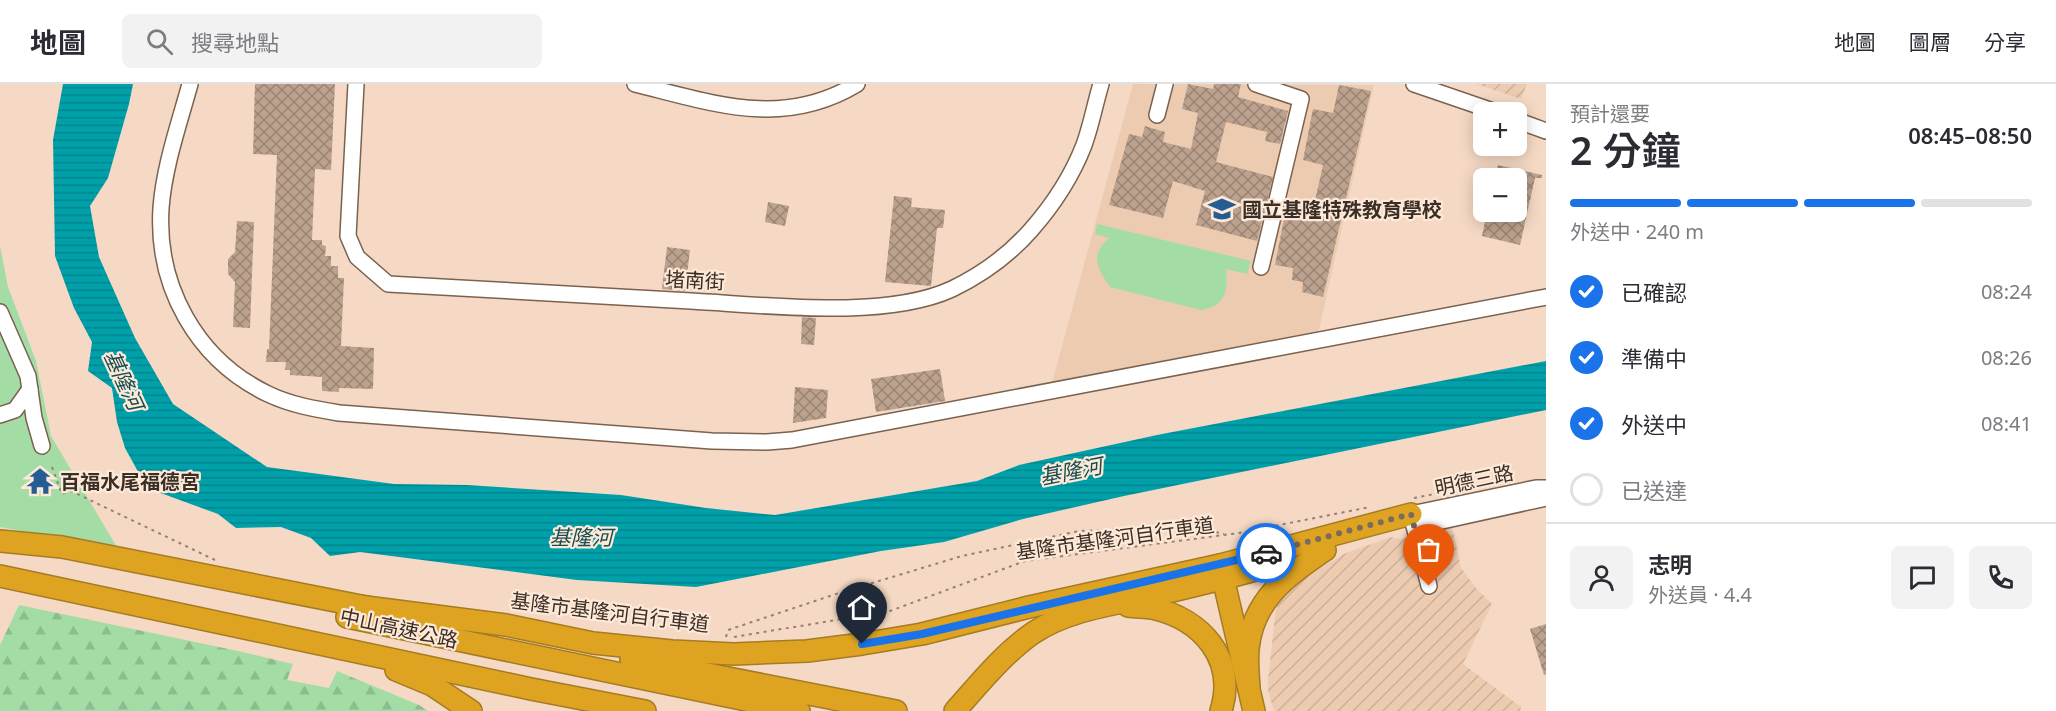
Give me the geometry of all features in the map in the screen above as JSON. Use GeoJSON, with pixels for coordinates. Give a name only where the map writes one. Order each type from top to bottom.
{"type":"FeatureCollection","features":[{"type":"Feature","properties":{"kind":"highway"},"geometry":{"type":"LineString","coordinates":[[940,711],[959,701],[993,652],[1029,623],[1050,611],[1325,550],[1413,513]]}},
{"type":"Feature","properties":{"kind":"highway"},"geometry":{"type":"LineString","coordinates":[[1222,572],[1413,513]]}},
{"type":"Feature","properties":{"kind":"highway"},"geometry":{"type":"LineString","coordinates":[[0,543],[62,547],[896,711]]}},
{"type":"Feature","properties":{"kind":"highway","name":"中山高速公路"},"geometry":{"type":"LineString","coordinates":[[0,543],[799,711]]}},
{"type":"Feature","properties":{"kind":"highway"},"geometry":{"type":"LineString","coordinates":[[1249,687],[1248,650],[1252,628],[1262,607],[1276,587],[1291,573],[1325,550]]}},
{"type":"Feature","properties":{"kind":"highway"},"geometry":{"type":"LineString","coordinates":[[1222,572],[1254,711]]}},
{"type":"Feature","properties":{"kind":"highway","name":"中山高速公路"},"geometry":{"type":"LineString","coordinates":[[0,576],[531,689],[645,711]]}},
{"type":"Feature","properties":{"kind":"highway"},"geometry":{"type":"LineString","coordinates":[[358,606],[506,625],[593,643],[672,651],[735,654],[807,651],[862,644],[1109,598],[1178,616],[1214,647],[1223,663],[1225,698],[1221,711]]}},
{"type":"Feature","properties":{"kind":"highway"},"geometry":{"type":"LineString","coordinates":[[169,611],[228,631],[353,657],[394,669],[432,685],[471,711]]}},
{"type":"Feature","properties":{"kind":"street"},"geometry":{"type":"LineString","coordinates":[[190,84],[166,177],[161,207],[160,233],[173,294],[196,334],[210,351],[246,382],[291,403],[339,413],[712,441],[792,440],[1546,297]]}},
{"type":"Feature","properties":{"kind":"street","name":"堵南街"},"geometry":{"type":"LineString","coordinates":[[356,84],[348,236],[357,257],[388,284],[797,307],[866,307],[911,301],[950,290],[981,273],[1008,254],[1043,216],[1061,189],[1083,145],[1101,84]]}},
{"type":"Feature","properties":{"kind":"street"},"geometry":{"type":"LineString","coordinates":[[635,84],[662,87],[756,109],[786,109],[810,105],[836,97],[857,84]]}},
{"type":"Feature","properties":{"kind":"street"},"geometry":{"type":"LineString","coordinates":[[1156,115],[1165,84]]}},
{"type":"Feature","properties":{"kind":"street"},"geometry":{"type":"LineString","coordinates":[[1256,84],[1288,89],[1301,99],[1261,267]]}},
{"type":"Feature","properties":{"kind":"street"},"geometry":{"type":"LineString","coordinates":[[1414,84],[1473,104]]}},
{"type":"Feature","properties":{"kind":"street"},"geometry":{"type":"LineString","coordinates":[[1527,118],[1546,118]]}},
{"type":"Feature","properties":{"kind":"street"},"geometry":{"type":"LineString","coordinates":[[1527,123],[1546,131]]}},
{"type":"Feature","properties":{"kind":"street"},"geometry":{"type":"LineString","coordinates":[[0,312],[28,375],[34,418],[42,446]]}},
{"type":"Feature","properties":{"kind":"street"},"geometry":{"type":"LineString","coordinates":[[0,415],[15,410],[30,389]]}},
{"type":"Feature","properties":{"kind":"street","name":"明德三路"},"geometry":{"type":"LineString","coordinates":[[1413,513],[1536,488],[1546,488]]}},
{"type":"Feature","properties":{"kind":"street","name":"明德三路"},"geometry":{"type":"LineString","coordinates":[[1413,513],[1546,498]]}},
{"type":"Feature","properties":{"kind":"street"},"geometry":{"type":"LineString","coordinates":[[1413,513],[1429,586]]}},
{"type":"Feature","properties":{"kind":"path"},"geometry":{"type":"LineString","coordinates":[[52,467],[62,494],[71,491],[222,563]]}},
{"type":"Feature","properties":{"kind":"path"},"geometry":{"type":"LineString","coordinates":[[1413,513],[1495,482]]}},
{"type":"Feature","properties":{"kind":"path","name":"基隆市基隆河自行車道"},"geometry":{"type":"LineString","coordinates":[[1227,535],[1197,527],[1079,531],[962,556],[839,592],[728,630],[726,638],[890,611],[1025,561],[1227,535],[1379,505]]}},
{"type":"Feature","properties":{"kind":"shaded area","name":"國立基隆特殊教育學校"},"geometry":{"type":"Polygon","coordinates":[[[1133,84],[1374,85],[1318,334],[1052,383],[1133,84]]]}},
{"type":"Feature","properties":{"kind":"shaded area"},"geometry":{"type":"Polygon","coordinates":[[[1476,84],[1527,84],[1521,99],[1476,84]]]}},
{"type":"Feature","properties":{"kind":"shaded area"},"geometry":{"type":"Polygon","coordinates":[[[1452,526],[1461,568],[1492,604],[1463,664],[1521,707],[1520,711],[1274,711],[1268,691],[1268,680],[1275,616],[1282,596],[1296,582],[1346,553],[1391,537],[1400,539],[1452,526]]]}},
{"type":"Feature","properties":{"kind":"green space"},"geometry":{"type":"Polygon","coordinates":[[[1097,224],[1251,261],[1247,274],[1226,269],[1224,296],[1216,305],[1201,310],[1110,287],[1099,268],[1097,256],[1109,238],[1095,234],[1097,224]]]}},
{"type":"Feature","properties":{"kind":"green space"},"geometry":{"type":"Polygon","coordinates":[[[0,246],[8,287],[36,361],[51,436],[118,549],[0,527],[0,246]]]}},
{"type":"Feature","properties":{"kind":"green space"},"geometry":{"type":"Polygon","coordinates":[[[19,605],[293,664],[287,680],[329,688],[337,671],[419,705],[428,711],[0,711],[0,645],[19,605]]]}},
{"type":"Feature","properties":{"kind":"water","name":"基隆河"},"geometry":{"type":"Polygon","coordinates":[[[63,84],[133,84],[108,178],[90,206],[99,257],[135,338],[173,404],[267,467],[394,484],[467,485],[621,495],[706,508],[775,515],[977,481],[1019,465],[1157,435],[1546,361],[1546,410],[1124,496],[1023,519],[944,542],[881,551],[696,587],[577,580],[360,552],[330,556],[311,538],[281,527],[236,528],[218,514],[147,488],[125,448],[117,422],[112,388],[88,371],[92,342],[74,308],[55,256],[53,140],[63,84]]]}},
{"type":"Feature","properties":{"kind":"building"},"geometry":{"type":"Polygon","coordinates":[[[255,84],[335,84],[331,170],[315,169],[312,240],[322,240],[322,245],[326,246],[325,256],[331,256],[331,266],[338,266],[338,278],[344,278],[341,346],[374,348],[373,389],[339,388],[339,392],[322,391],[322,377],[290,375],[290,370],[285,370],[286,362],[266,362],[267,349],[269,349],[277,155],[253,154],[255,84]]]}},
{"type":"Feature","properties":{"kind":"building"},"geometry":{"type":"Polygon","coordinates":[[[1188,84],[1213,89],[1214,84],[1241,84],[1238,97],[1288,111],[1280,144],[1265,141],[1267,132],[1226,122],[1216,162],[1273,177],[1257,241],[1196,225],[1205,191],[1173,181],[1163,218],[1109,205],[1129,134],[1142,137],[1145,126],[1165,132],[1163,142],[1191,149],[1198,113],[1182,109],[1188,84]]]}},
{"type":"Feature","properties":{"kind":"building"},"geometry":{"type":"Polygon","coordinates":[[[1339,85],[1371,91],[1323,297],[1302,292],[1303,282],[1292,280],[1293,268],[1275,265],[1285,214],[1311,218],[1323,165],[1303,160],[1313,109],[1333,113],[1339,85]]]}},
{"type":"Feature","properties":{"kind":"building"},"geometry":{"type":"Polygon","coordinates":[[[1527,172],[1542,175],[1542,178],[1535,178],[1527,214],[1527,172]]]}},
{"type":"Feature","properties":{"kind":"building"},"geometry":{"type":"Polygon","coordinates":[[[894,196],[912,198],[911,207],[945,210],[943,228],[937,228],[931,286],[885,282],[894,196]]]}},
{"type":"Feature","properties":{"kind":"building"},"geometry":{"type":"Polygon","coordinates":[[[768,202],[789,206],[785,226],[765,222],[768,202]]]}},
{"type":"Feature","properties":{"kind":"building"},"geometry":{"type":"Polygon","coordinates":[[[237,221],[254,222],[250,328],[233,327],[235,282],[228,274],[228,259],[235,252],[237,221]]]}},
{"type":"Feature","properties":{"kind":"building"},"geometry":{"type":"Polygon","coordinates":[[[1485,222],[1525,222],[1520,245],[1482,236],[1485,222]]]}},
{"type":"Feature","properties":{"kind":"building"},"geometry":{"type":"Polygon","coordinates":[[[667,247],[690,250],[685,291],[662,289],[667,247]]]}},
{"type":"Feature","properties":{"kind":"building"},"geometry":{"type":"Polygon","coordinates":[[[802,317],[816,318],[814,345],[801,344],[802,317]]]}},
{"type":"Feature","properties":{"kind":"building"},"geometry":{"type":"Polygon","coordinates":[[[940,369],[945,401],[876,412],[871,379],[940,369]]]}},
{"type":"Feature","properties":{"kind":"building"},"geometry":{"type":"Polygon","coordinates":[[[795,387],[828,390],[826,418],[793,423],[795,387]]]}},
{"type":"Feature","properties":{"kind":"building"},"geometry":{"type":"Polygon","coordinates":[[[1546,624],[1546,674],[1544,675],[1530,629],[1546,624]]]}},
{"type":"Feature","properties":{"kind":"way so far"},"geometry":{"type":"LineString","coordinates":[[1266,553],[1411,514],[1429,586]]}},
{"type":"Feature","properties":{"kind":"place","name":"國立基隆特殊教育學校"},"geometry":{"type":"Point","coordinates":[1222,209]}},
{"type":"Feature","properties":{"kind":"place","name":"百福水尾福德宮"},"geometry":{"type":"Point","coordinates":[40,481]}},
{"type":"Feature","properties":{"kind":"route"},"geometry":{"type":"LineString","coordinates":[[862,644],[922,634],[1266,553]]}}]}
